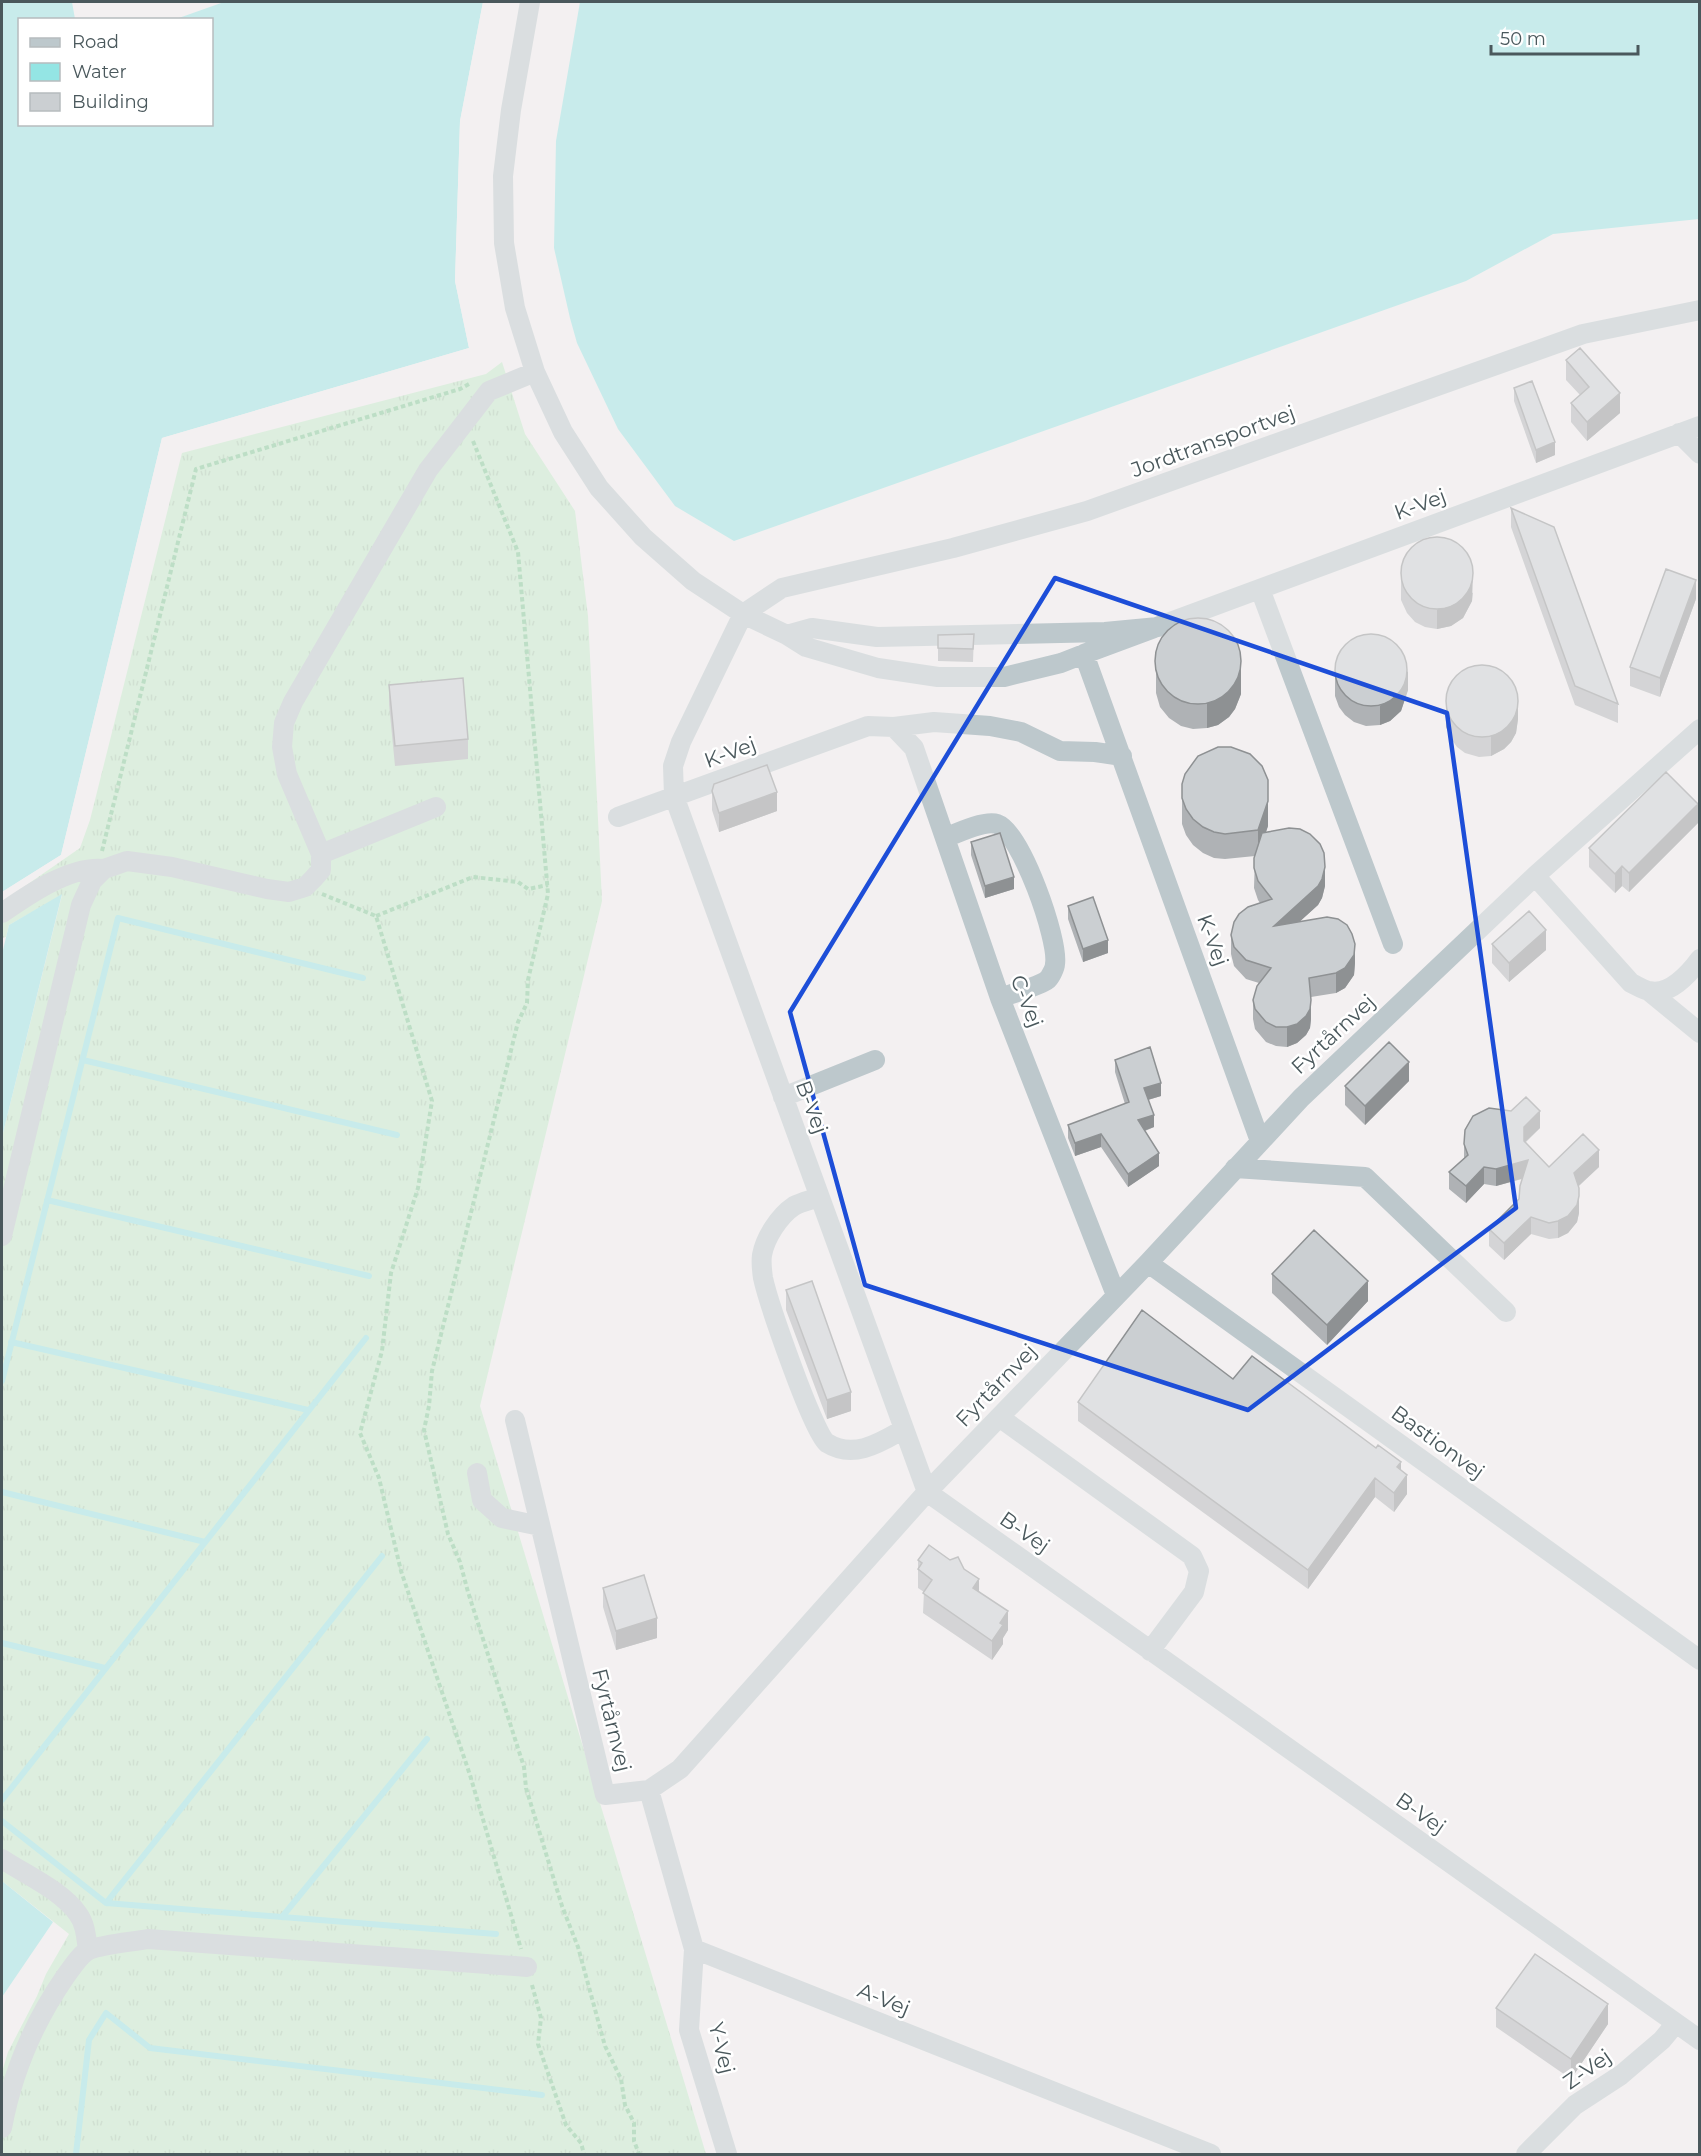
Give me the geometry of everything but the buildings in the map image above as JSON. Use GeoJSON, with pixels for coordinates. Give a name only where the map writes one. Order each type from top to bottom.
{"type":"FeatureCollection","features":[{"type":"Feature","properties":{"kind":"street","name":"K-Vej"},"geometry":{"type":"LineString","coordinates":[[530,2],[511,110],[503,176],[504,243],[515,308],[535,372],[563,432],[599,488],[643,537],[693,581],[743,614],[787,635],[806,647],[878,669],[938,677],[1005,677],[1061,663],[1700,426]]}},
{"type":"Feature","properties":{"kind":"street","name":"Jordtransportvej"},"geometry":{"type":"LineString","coordinates":[[743,614],[782,588],[953,548],[1087,511],[1583,334],[1700,310]]}},
{"type":"Feature","properties":{"kind":"street"},"geometry":{"type":"LineString","coordinates":[[2,1236],[81,905],[92,880],[104,869],[127,861],[172,867],[289,892],[305,887],[321,870],[321,854],[287,774],[282,747],[284,723],[293,702],[428,470],[489,391],[535,372]]}},
{"type":"Feature","properties":{"kind":"street"},"geometry":{"type":"LineString","coordinates":[[1679,433],[1700,454]]}},
{"type":"Feature","properties":{"kind":"street"},"geometry":{"type":"LineString","coordinates":[[1260,589],[1393,945]]}},
{"type":"Feature","properties":{"kind":"street","name":"B-Vej"},"geometry":{"type":"LineString","coordinates":[[743,614],[681,742],[673,765],[674,796],[927,1492],[1700,2040]]}},
{"type":"Feature","properties":{"kind":"street","name":"K-Vej"},"geometry":{"type":"LineString","coordinates":[[787,635],[812,628],[877,637],[1094,632],[1158,627]]}},
{"type":"Feature","properties":{"kind":"street","name":"K-Vej"},"geometry":{"type":"LineString","coordinates":[[1084,654],[1260,1140]]}},
{"type":"Feature","properties":{"kind":"street","name":"K-Vej"},"geometry":{"type":"LineString","coordinates":[[618,818],[868,726],[894,727],[934,722],[1007,728],[1021,732],[1060,751],[1095,752],[1122,756]]}},
{"type":"Feature","properties":{"kind":"street","name":"C-Vej"},"geometry":{"type":"LineString","coordinates":[[894,727],[914,748],[1000,998],[1116,1295]]}},
{"type":"Feature","properties":{"kind":"street","name":"Fyrtårnvej"},"geometry":{"type":"LineString","coordinates":[[515,1420],[605,1795],[649,1790],[680,1769],[927,1492],[1148,1263],[1301,1098],[1535,876],[1700,729]]}},
{"type":"Feature","properties":{"kind":"street"},"geometry":{"type":"LineString","coordinates":[[321,854],[436,807]]}},
{"type":"Feature","properties":{"kind":"street"},"geometry":{"type":"LineString","coordinates":[[945,837],[983,824],[996,823],[1005,828],[1013,837],[1023,853],[1034,883],[1052,936],[1056,965],[1047,980],[1000,998]]}},
{"type":"Feature","properties":{"kind":"street"},"geometry":{"type":"LineString","coordinates":[[2,913],[58,879],[92,868],[104,869]]}},
{"type":"Feature","properties":{"kind":"street"},"geometry":{"type":"LineString","coordinates":[[1535,876],[1631,983],[1650,992],[1700,1033]]}},
{"type":"Feature","properties":{"kind":"street"},"geometry":{"type":"LineString","coordinates":[[1650,992],[1674,986],[1693,969],[1700,959]]}},
{"type":"Feature","properties":{"kind":"street"},"geometry":{"type":"LineString","coordinates":[[783,1097],[875,1060]]}},
{"type":"Feature","properties":{"kind":"street"},"geometry":{"type":"LineString","coordinates":[[1235,1168],[1365,1177],[1506,1312]]}},
{"type":"Feature","properties":{"kind":"street"},"geometry":{"type":"LineString","coordinates":[[819,1197],[795,1205],[789,1210],[772,1230],[762,1257],[763,1277],[783,1340],[815,1427],[826,1442],[854,1449],[867,1448],[904,1429]]}},
{"type":"Feature","properties":{"kind":"street","name":"Bastionvej"},"geometry":{"type":"LineString","coordinates":[[1148,1263],[1700,1660]]}},
{"type":"Feature","properties":{"kind":"street"},"geometry":{"type":"LineString","coordinates":[[999,1417],[1192,1556],[1199,1571],[1194,1592],[1150,1651]]}},
{"type":"Feature","properties":{"kind":"street"},"geometry":{"type":"LineString","coordinates":[[477,1473],[482,1500],[502,1518],[540,1526]]}},
{"type":"Feature","properties":{"kind":"street"},"geometry":{"type":"LineString","coordinates":[[649,1790],[694,1949]]}},
{"type":"Feature","properties":{"kind":"street"},"geometry":{"type":"LineString","coordinates":[[2,1859],[57,1894],[78,1914],[85,1928],[88,1950]]}},
{"type":"Feature","properties":{"kind":"street"},"geometry":{"type":"LineString","coordinates":[[2,2128],[6,2102],[27,2043],[50,1998],[72,1967],[88,1950],[148,1939],[527,1967]]}},
{"type":"Feature","properties":{"kind":"street","name":"Y-Vej"},"geometry":{"type":"LineString","coordinates":[[694,1949],[689,2030],[727,2154]]}},
{"type":"Feature","properties":{"kind":"street","name":"A-Vej"},"geometry":{"type":"LineString","coordinates":[[694,1949],[1211,2154]]}},
{"type":"Feature","properties":{"kind":"street","name":"Z-Vej"},"geometry":{"type":"LineString","coordinates":[[1526,2154],[1575,2106],[1621,2075],[1662,2040],[1676,2023]]}},
{"type":"Feature","properties":{"kind":"path"},"geometry":{"type":"LineString","coordinates":[[104,869],[99,863],[196,469],[460,389],[478,380]]}},
{"type":"Feature","properties":{"kind":"path"},"geometry":{"type":"LineString","coordinates":[[465,421],[518,552],[548,894],[528,980],[527,1003],[518,1022],[432,1371],[424,1430],[448,1534],[460,1562],[524,1767],[526,1788],[562,1906],[578,1947],[605,2046],[621,2079],[625,2104],[634,2123],[634,2141],[639,2154]]}},
{"type":"Feature","properties":{"kind":"path"},"geometry":{"type":"LineString","coordinates":[[305,887],[376,916],[473,877],[518,882],[528,889],[548,885]]}},
{"type":"Feature","properties":{"kind":"path"},"geometry":{"type":"LineString","coordinates":[[376,916],[432,1101],[418,1188],[391,1273],[382,1351],[360,1433],[379,1478],[401,1571],[470,1775],[527,1967],[541,2018],[538,2044],[566,2125],[581,2143],[584,2154]]}},
{"type":"Feature","properties":{"kind":"highlighted area"},"geometry":{"type":"Polygon","coordinates":[[[1055,578],[1447,713],[1516,1208],[1248,1410],[865,1285],[790,1012],[1055,578]]]}},
{"type":"Feature","properties":{"kind":"green space"},"geometry":{"type":"Polygon","coordinates":[[[502,362],[525,434],[575,511],[588,616],[602,901],[480,1406],[706,2154],[2,2154],[2,2072],[8,2052],[46,1974],[69,1934],[2,1881],[2,1137],[62,895],[9,925],[6,937],[2,938],[2,902],[80,848],[90,820],[182,453],[486,374],[502,362]]]}},
{"type":"Feature","properties":{"kind":"water"},"geometry":{"type":"Polygon","coordinates":[[[2,2],[72,2],[75,18],[18,18],[18,126],[213,126],[213,18],[179,18],[224,2],[483,2],[460,121],[455,281],[469,348],[162,438],[61,855],[2,892],[2,2]]]}},
{"type":"Feature","properties":{"kind":"water"},"geometry":{"type":"Polygon","coordinates":[[[580,2],[1699,2],[1699,219],[1553,234],[1466,281],[734,541],[675,506],[618,429],[577,343],[554,248],[556,141],[580,2]]]}},
{"type":"Feature","properties":{"kind":"water"},"geometry":{"type":"Polygon","coordinates":[[[62,894],[2,1137],[2,954],[9,925],[62,894]]]}},
{"type":"Feature","properties":{"kind":"water"},"geometry":{"type":"Polygon","coordinates":[[[2,1881],[53,1922],[2,1997],[2,1881]]]}},
{"type":"Feature","properties":{"kind":"pier"},"geometry":{"type":"Polygon","coordinates":[[[483,2],[486,2],[463,122],[458,281],[472,349],[165,441],[63,856],[2,895],[2,892],[61,855],[162,438],[469,348],[455,281],[460,121],[483,2]]]}},
{"type":"Feature","properties":{"kind":"waterway"},"geometry":{"type":"LineString","coordinates":[[2,1381],[118,918],[363,978]]}},
{"type":"Feature","properties":{"kind":"waterway"},"geometry":{"type":"LineString","coordinates":[[83,1060],[397,1135]]}},
{"type":"Feature","properties":{"kind":"waterway"},"geometry":{"type":"LineString","coordinates":[[47,1200],[369,1276]]}},
{"type":"Feature","properties":{"kind":"waterway"},"geometry":{"type":"LineString","coordinates":[[2,1800],[366,1338]]}},
{"type":"Feature","properties":{"kind":"waterway"},"geometry":{"type":"LineString","coordinates":[[11,1342],[308,1410]]}},
{"type":"Feature","properties":{"kind":"waterway"},"geometry":{"type":"LineString","coordinates":[[2,1492],[205,1542]]}},
{"type":"Feature","properties":{"kind":"waterway"},"geometry":{"type":"LineString","coordinates":[[106,1903],[382,1556]]}},
{"type":"Feature","properties":{"kind":"waterway"},"geometry":{"type":"LineString","coordinates":[[2,1643],[105,1668]]}},
{"type":"Feature","properties":{"kind":"waterway"},"geometry":{"type":"LineString","coordinates":[[282,1917],[427,1739]]}},
{"type":"Feature","properties":{"kind":"waterway"},"geometry":{"type":"LineString","coordinates":[[2,1821],[106,1903],[496,1934]]}},
{"type":"Feature","properties":{"kind":"waterway"},"geometry":{"type":"LineString","coordinates":[[76,2154],[89,2040],[106,2013],[150,2048],[542,2095]]}}]}
